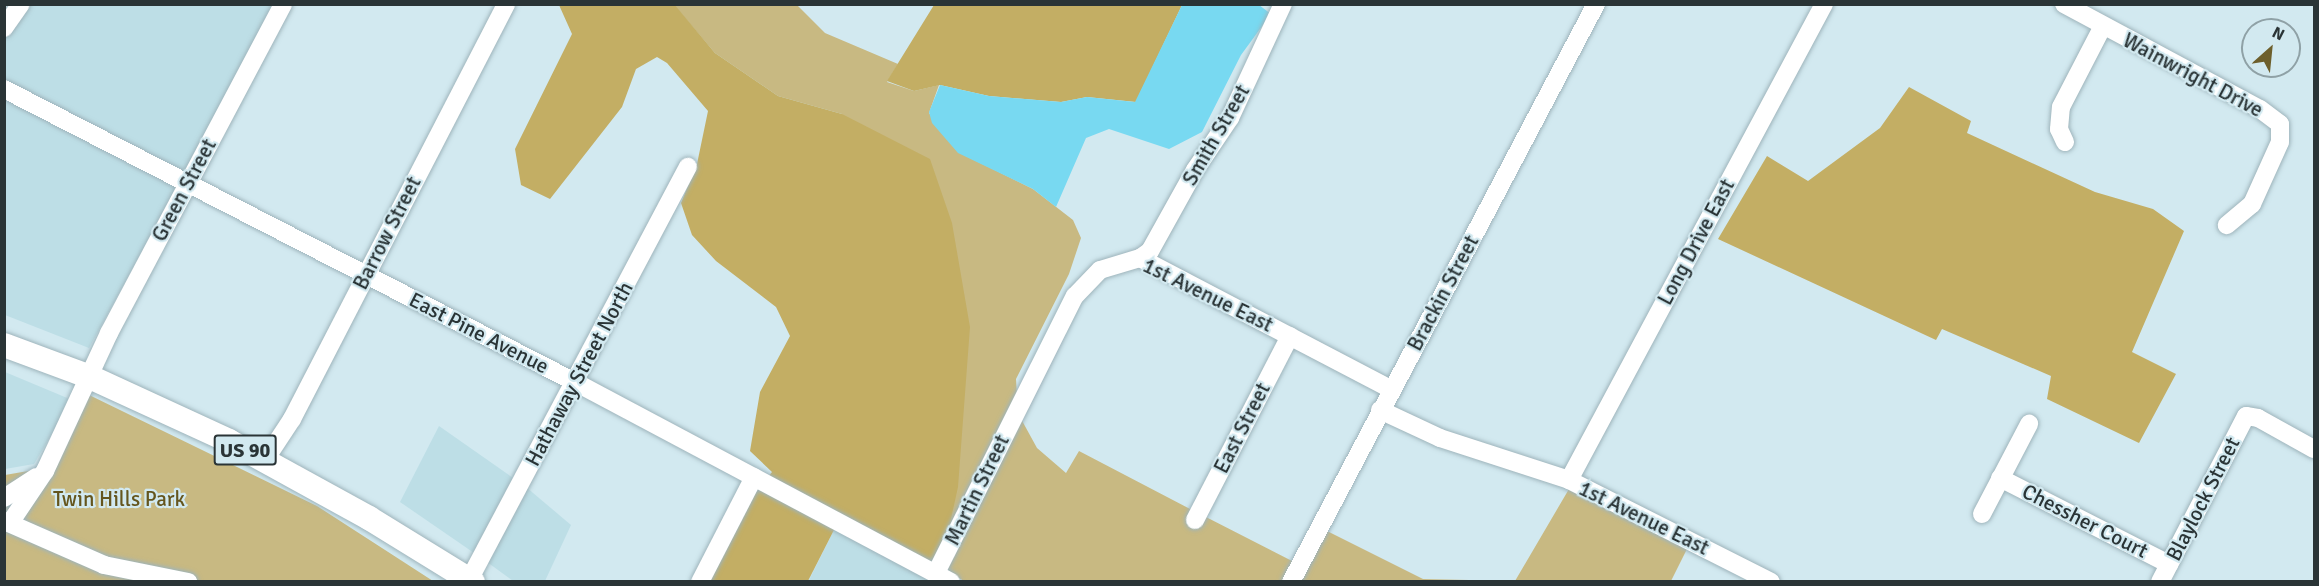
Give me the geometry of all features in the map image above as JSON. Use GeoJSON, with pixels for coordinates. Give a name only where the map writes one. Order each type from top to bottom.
{"type":"FeatureCollection","features":[{"type":"Feature","properties":{"kind":"main road","name":"US 90"},"geometry":{"type":"LineString","coordinates":[[4,345],[90,377],[265,460],[470,581]]}},
{"type":"Feature","properties":{"kind":"street"},"geometry":{"type":"LineString","coordinates":[[4,28],[21,4]]}},
{"type":"Feature","properties":{"kind":"street","name":"Green Street"},"geometry":{"type":"LineString","coordinates":[[7,522],[45,471],[186,183],[283,4]]}},
{"type":"Feature","properties":{"kind":"street","name":"Barrow Street"},"geometry":{"type":"LineString","coordinates":[[265,460],[292,419],[506,4]]}},
{"type":"Feature","properties":{"kind":"street","name":"Smith Street"},"geometry":{"type":"LineString","coordinates":[[1140,258],[1150,251],[1195,170],[1230,118],[1283,4]]}},
{"type":"Feature","properties":{"kind":"street","name":"Brackin Street"},"geometry":{"type":"LineString","coordinates":[[1291,582],[1596,4]]}},
{"type":"Feature","properties":{"kind":"street","name":"Long Drive East"},"geometry":{"type":"LineString","coordinates":[[1569,480],[1824,4]]}},
{"type":"Feature","properties":{"kind":"street","name":"Wainwright Drive"},"geometry":{"type":"LineString","coordinates":[[2064,4],[2260,109],[2280,124],[2280,142],[2252,204],[2226,225]]}},
{"type":"Feature","properties":{"kind":"street"},"geometry":{"type":"LineString","coordinates":[[2066,142],[2060,129],[2061,107],[2103,26]]}},
{"type":"Feature","properties":{"kind":"street","name":"East Pine Avenue"},"geometry":{"type":"LineString","coordinates":[[4,89],[573,381],[943,577]]}},
{"type":"Feature","properties":{"kind":"street","name":"Hathaway Street North"},"geometry":{"type":"LineString","coordinates":[[470,581],[573,381],[688,167]]}},
{"type":"Feature","properties":{"kind":"street","name":"1st Avenue East"},"geometry":{"type":"LineString","coordinates":[[1018,406],[1079,289],[1100,270],[1140,258],[1391,389]]}},
{"type":"Feature","properties":{"kind":"street","name":"East Street"},"geometry":{"type":"LineString","coordinates":[[1195,520],[1290,336]]}},
{"type":"Feature","properties":{"kind":"street","name":"Martin Street"},"geometry":{"type":"LineString","coordinates":[[943,577],[1018,406]]}},
{"type":"Feature","properties":{"kind":"street","name":"1st Avenue East"},"geometry":{"type":"LineString","coordinates":[[1380,410],[1440,438],[1569,480],[1771,582]]}},
{"type":"Feature","properties":{"kind":"street","name":"Blaylock Street"},"geometry":{"type":"LineString","coordinates":[[2167,576],[2246,416],[2258,418],[2313,444]]}},
{"type":"Feature","properties":{"kind":"street","name":"Chessher Court"},"geometry":{"type":"LineString","coordinates":[[1982,514],[2029,424]]}},
{"type":"Feature","properties":{"kind":"street"},"geometry":{"type":"LineString","coordinates":[[4,498],[45,471]]}},
{"type":"Feature","properties":{"kind":"street"},"geometry":{"type":"LineString","coordinates":[[700,582],[754,477]]}},
{"type":"Feature","properties":{"kind":"street","name":"Chessher Court"},"geometry":{"type":"LineString","coordinates":[[2000,478],[2167,576]]}},
{"type":"Feature","properties":{"kind":"street"},"geometry":{"type":"LineString","coordinates":[[7,522],[104,565],[188,582]]}},
{"type":"Feature","properties":{"kind":"shaded area"},"geometry":{"type":"Polygon","coordinates":[[[674,4],[715,53],[778,96],[842,114],[930,159],[952,223],[970,327],[958,487],[949,528],[933,564],[768,477],[772,472],[750,451],[760,392],[790,336],[776,307],[716,261],[692,235],[681,203],[697,164],[708,111],[667,63],[657,57],[636,69],[622,107],[550,199],[521,185],[515,149],[572,34],[559,5],[674,4]]]}},
{"type":"Feature","properties":{"kind":"shaded area"},"geometry":{"type":"Polygon","coordinates":[[[28,5],[275,5],[184,174],[5,81],[5,39],[28,5]]]}},
{"type":"Feature","properties":{"kind":"shaded area"},"geometry":{"type":"Polygon","coordinates":[[[934,5],[1182,5],[1136,102],[1087,97],[1061,102],[989,96],[940,85],[914,91],[887,81],[934,5]]]}},
{"type":"Feature","properties":{"kind":"shaded area"},"geometry":{"type":"Polygon","coordinates":[[[1909,87],[1971,121],[1967,133],[2095,192],[2153,209],[2184,231],[2132,352],[2176,374],[2139,443],[2047,399],[2051,376],[1942,329],[1936,340],[1718,239],[1767,156],[1808,181],[1880,128],[1909,87]]]}},
{"type":"Feature","properties":{"kind":"shaded area"},"geometry":{"type":"Polygon","coordinates":[[[4,97],[177,187],[89,348],[5,315],[4,97]]]}},
{"type":"Feature","properties":{"kind":"shaded area"},"geometry":{"type":"Polygon","coordinates":[[[5,372],[72,400],[34,464],[5,469],[5,372]]]}},
{"type":"Feature","properties":{"kind":"shaded area"},"geometry":{"type":"Polygon","coordinates":[[[439,426],[516,480],[477,555],[400,502],[439,426]]]}},
{"type":"Feature","properties":{"kind":"shaded area"},"geometry":{"type":"Polygon","coordinates":[[[526,487],[571,525],[545,581],[513,581],[487,562],[526,487]]]}},
{"type":"Feature","properties":{"kind":"shaded area"},"geometry":{"type":"Polygon","coordinates":[[[758,488],[835,528],[808,581],[707,582],[758,488]]]}},
{"type":"Feature","properties":{"kind":"shaded area"},"geometry":{"type":"Polygon","coordinates":[[[835,528],[936,581],[808,582],[835,528]]]}},
{"type":"Feature","properties":{"kind":"green space"},"geometry":{"type":"Polygon","coordinates":[[[674,5],[797,5],[825,33],[898,64],[887,82],[914,91],[939,85],[929,113],[958,152],[1033,189],[1073,220],[1081,238],[1069,274],[1016,379],[1017,396],[933,564],[842,114],[778,96],[715,53],[674,5]]]}},
{"type":"Feature","properties":{"kind":"green space","name":"Twin Hills Park"},"geometry":{"type":"Polygon","coordinates":[[[83,392],[317,506],[433,581],[5,582],[5,475],[40,469],[83,392]]]}},
{"type":"Feature","properties":{"kind":"green space"},"geometry":{"type":"Polygon","coordinates":[[[1020,417],[1037,448],[1066,473],[1079,451],[1192,510],[1186,523],[1197,529],[1204,516],[1294,562],[1284,582],[966,582],[944,570],[1020,417]]]}},
{"type":"Feature","properties":{"kind":"green space"},"geometry":{"type":"Polygon","coordinates":[[[1569,489],[1688,547],[1671,581],[1298,582],[1325,530],[1423,579],[1515,581],[1569,489]]]}},
{"type":"Feature","properties":{"kind":"water"},"geometry":{"type":"Polygon","coordinates":[[[1182,5],[1259,5],[1271,14],[1241,55],[1202,132],[1169,149],[1109,129],[1086,138],[1056,207],[1033,189],[958,153],[932,123],[929,112],[940,85],[989,96],[1061,102],[1087,97],[1135,102],[1182,5]]]}}]}
